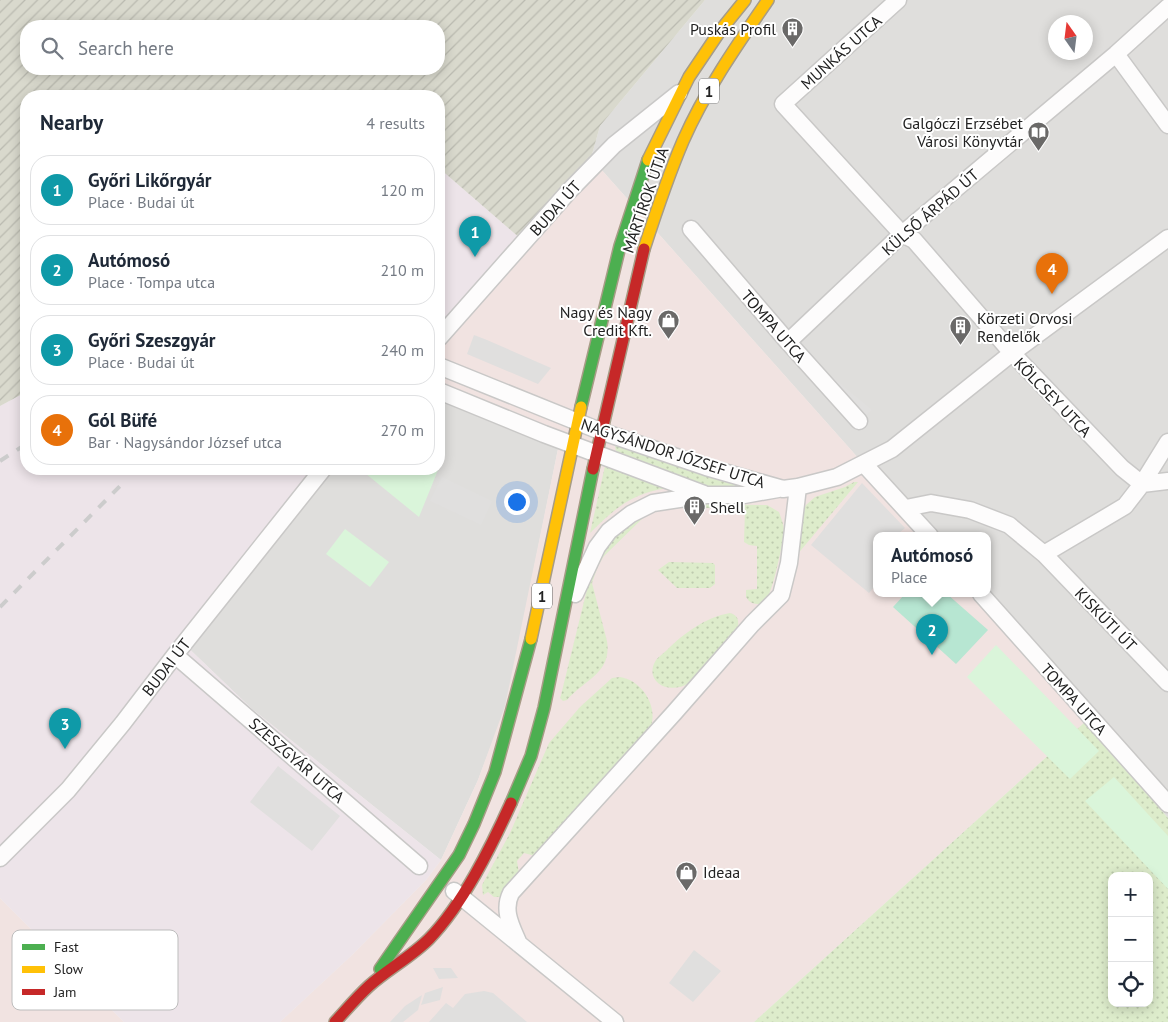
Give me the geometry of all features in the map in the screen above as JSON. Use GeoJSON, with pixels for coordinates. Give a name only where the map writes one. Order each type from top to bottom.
{"type":"FeatureCollection","features":[{"type":"Feature","properties":{"kind":"main road","name":"MÁRTÍROK ÚTJA"},"geometry":{"type":"LineString","coordinates":[[578,422],[620,246],[647,162],[689,76],[720,31],[746,0]]}},
{"type":"Feature","properties":{"kind":"main road","name":"MÁRTÍROK ÚTJA"},"geometry":{"type":"LineString","coordinates":[[600,432],[642,256],[670,173],[702,103],[738,43],[768,0]]}},
{"type":"Feature","properties":{"kind":"main road","name":"1"},"geometry":{"type":"LineString","coordinates":[[369,986],[396,944],[442,882],[459,855],[496,772],[538,618],[578,422]]}},
{"type":"Feature","properties":{"kind":"main road","name":"1"},"geometry":{"type":"LineString","coordinates":[[335,1022],[369,986],[427,942],[461,897],[499,830],[531,756],[544,708],[600,432]]}},
{"type":"Feature","properties":{"kind":"street","name":"MUNKÁS UTCA"},"geometry":{"type":"LineString","coordinates":[[783,104],[898,0]]}},
{"type":"Feature","properties":{"kind":"street","name":"KÜLSŐ ÁRPÁD ÚT"},"geometry":{"type":"LineString","coordinates":[[788,342],[902,234],[1116,54],[1168,7]]}},
{"type":"Feature","properties":{"kind":"street"},"geometry":{"type":"LineString","coordinates":[[1116,54],[1168,125]]}},
{"type":"Feature","properties":{"kind":"street","name":"BUDAI ÚT"},"geometry":{"type":"LineString","coordinates":[[445,331],[569,191],[614,146],[682,90]]}},
{"type":"Feature","properties":{"kind":"street","name":"KÖLCSEY UTCA"},"geometry":{"type":"LineString","coordinates":[[783,104],[902,234],[914,240],[1012,353],[1122,468],[1142,484]]}},
{"type":"Feature","properties":{"kind":"street","name":"TOMPA UTCA"},"geometry":{"type":"LineString","coordinates":[[691,229],[858,421]]}},
{"type":"Feature","properties":{"kind":"street"},"geometry":{"type":"LineString","coordinates":[[560,625],[597,548],[609,531],[631,514],[653,503],[706,495],[744,495],[790,488],[837,477],[864,464],[892,449],[1012,353],[1168,238]]}},
{"type":"Feature","properties":{"kind":"street","name":"NAGYSÁNDOR JÓZSEF UTCA"},"geometry":{"type":"LineString","coordinates":[[445,368],[600,432],[706,467],[790,488]]}},
{"type":"Feature","properties":{"kind":"street"},"geometry":{"type":"LineString","coordinates":[[445,394],[573,445],[706,495]]}},
{"type":"Feature","properties":{"kind":"street"},"geometry":{"type":"LineString","coordinates":[[1044,554],[1125,506],[1142,484],[1168,442]]}},
{"type":"Feature","properties":{"kind":"street"},"geometry":{"type":"LineString","coordinates":[[864,464],[927,532]]}},
{"type":"Feature","properties":{"kind":"street","name":"BUDAI ÚT"},"geometry":{"type":"LineString","coordinates":[[0,858],[68,790],[318,475]]}},
{"type":"Feature","properties":{"kind":"street"},"geometry":{"type":"LineString","coordinates":[[1142,484],[1168,481]]}},
{"type":"Feature","properties":{"kind":"street"},"geometry":{"type":"LineString","coordinates":[[519,944],[506,910],[507,901],[518,885],[668,720],[752,624],[781,595],[789,563],[790,488]]}},
{"type":"Feature","properties":{"kind":"street","name":"KISKÚTI ÚT"},"geometry":{"type":"LineString","coordinates":[[906,508],[931,503],[970,510],[1009,524],[1044,554],[1168,683]]}},
{"type":"Feature","properties":{"kind":"street","name":"TOMPA UTCA"},"geometry":{"type":"LineString","coordinates":[[984,597],[1168,804]]}},
{"type":"Feature","properties":{"kind":"street","name":"SZESZGYÁR UTCA"},"geometry":{"type":"LineString","coordinates":[[175,655],[419,866]]}},
{"type":"Feature","properties":{"kind":"street"},"geometry":{"type":"LineString","coordinates":[[442,882],[615,1022]]}},
{"type":"Feature","properties":{"kind":"shaded area"},"geometry":{"type":"Polygon","coordinates":[[[0,0],[705,0],[600,126],[591,158],[521,239],[445,173],[445,90],[20,90],[20,395],[0,406],[0,0]]]}},
{"type":"Feature","properties":{"kind":"shaded area"},"geometry":{"type":"Polygon","coordinates":[[[705,0],[1168,0],[1168,818],[978,597],[991,597],[991,532],[922,532],[852,451],[591,158],[600,126],[705,0]]]}},
{"type":"Feature","properties":{"kind":"shaded area"},"geometry":{"type":"Polygon","coordinates":[[[591,158],[852,451],[922,532],[873,532],[873,597],[978,597],[1085,722],[754,1022],[280,1022],[352,955],[426,880],[441,860],[478,780],[505,706],[559,444],[445,397],[445,323],[591,158]]]}},
{"type":"Feature","properties":{"kind":"shaded area"},"geometry":{"type":"Polygon","coordinates":[[[445,173],[521,239],[445,323],[445,173]]]}},
{"type":"Feature","properties":{"kind":"shaded area"},"geometry":{"type":"Polygon","coordinates":[[[474,335],[551,368],[538,384],[467,354],[474,335]]]}},
{"type":"Feature","properties":{"kind":"shaded area"},"geometry":{"type":"Polygon","coordinates":[[[819,366],[872,410],[859,421],[819,366]]]}},
{"type":"Feature","properties":{"kind":"shaded area"},"geometry":{"type":"Polygon","coordinates":[[[20,395],[20,475],[313,475],[179,639],[252,709],[441,860],[426,880],[352,955],[280,1022],[124,1022],[112,1010],[178,1010],[178,930],[32,930],[0,898],[0,406],[20,395]]]}},
{"type":"Feature","properties":{"kind":"shaded area"},"geometry":{"type":"Polygon","coordinates":[[[445,397],[559,444],[506,706],[478,780],[441,860],[252,709],[179,639],[313,475],[445,475],[445,397]]]}},
{"type":"Feature","properties":{"kind":"shaded area"},"geometry":{"type":"Polygon","coordinates":[[[442,477],[492,501],[481,525],[430,501],[442,477]]]}},
{"type":"Feature","properties":{"kind":"shaded area"},"geometry":{"type":"Polygon","coordinates":[[[862,483],[905,528],[900,532],[873,532],[873,588],[869,593],[811,545],[862,483]]]}},
{"type":"Feature","properties":{"kind":"shaded area"},"geometry":{"type":"Polygon","coordinates":[[[278,766],[340,816],[312,851],[250,802],[278,766]]]}},
{"type":"Feature","properties":{"kind":"shaded area"},"geometry":{"type":"Polygon","coordinates":[[[0,898],[32,930],[12,930],[12,1010],[112,1010],[124,1022],[0,1022],[0,898]]]}},
{"type":"Feature","properties":{"kind":"shaded area"},"geometry":{"type":"Polygon","coordinates":[[[694,950],[721,971],[693,1002],[669,983],[694,950]]]}},
{"type":"Feature","properties":{"kind":"shaded area"},"geometry":{"type":"Polygon","coordinates":[[[433,968],[451,968],[458,978],[439,979],[433,968]]]}},
{"type":"Feature","properties":{"kind":"shaded area"},"geometry":{"type":"Polygon","coordinates":[[[443,987],[440,1000],[421,1005],[425,993],[443,987]]]}},
{"type":"Feature","properties":{"kind":"shaded area"},"geometry":{"type":"Polygon","coordinates":[[[484,991],[493,993],[527,1022],[429,1022],[446,1003],[453,1008],[465,994],[484,991]]]}},
{"type":"Feature","properties":{"kind":"shaded area"},"geometry":{"type":"Polygon","coordinates":[[[422,995],[418,1010],[403,1022],[390,1022],[405,1006],[422,995]]]}},
{"type":"Feature","properties":{"kind":"green space"},"geometry":{"type":"Polygon","coordinates":[[[621,443],[707,476],[726,482],[755,487],[714,488],[616,451],[615,446],[621,443]]]}},
{"type":"Feature","properties":{"kind":"green space"},"geometry":{"type":"Polygon","coordinates":[[[605,466],[667,488],[655,490],[624,503],[590,533],[605,466]]]}},
{"type":"Feature","properties":{"kind":"green space"},"geometry":{"type":"Polygon","coordinates":[[[367,475],[436,475],[419,517],[367,475]]]}},
{"type":"Feature","properties":{"kind":"green space"},"geometry":{"type":"Polygon","coordinates":[[[858,482],[796,556],[803,511],[806,505],[815,497],[858,482]]]}},
{"type":"Feature","properties":{"kind":"green space"},"geometry":{"type":"Polygon","coordinates":[[[671,504],[767,505],[779,512],[784,531],[780,556],[769,595],[760,604],[749,601],[746,597],[746,590],[757,589],[757,546],[744,542],[745,509],[676,507],[663,509],[645,516],[604,556],[598,566],[592,583],[607,641],[605,661],[596,675],[567,700],[563,701],[560,698],[592,569],[618,527],[671,504]]]}},
{"type":"Feature","properties":{"kind":"green space"},"geometry":{"type":"Polygon","coordinates":[[[345,529],[389,562],[370,587],[326,554],[345,529]]]}},
{"type":"Feature","properties":{"kind":"green space"},"geometry":{"type":"Polygon","coordinates":[[[669,562],[713,563],[715,565],[715,584],[710,588],[677,588],[658,570],[669,562]]]}},
{"type":"Feature","properties":{"kind":"green space"},"geometry":{"type":"Polygon","coordinates":[[[902,597],[950,597],[988,630],[956,664],[893,607],[902,597]]]}},
{"type":"Feature","properties":{"kind":"green space"},"geometry":{"type":"Polygon","coordinates":[[[730,613],[737,618],[738,626],[689,683],[673,688],[666,687],[655,680],[653,668],[656,660],[688,632],[712,618],[730,613]]]}},
{"type":"Feature","properties":{"kind":"green space"},"geometry":{"type":"Polygon","coordinates":[[[996,645],[1099,751],[1070,779],[967,677],[996,645]]]}},
{"type":"Feature","properties":{"kind":"green space"},"geometry":{"type":"Polygon","coordinates":[[[620,677],[635,683],[646,695],[652,710],[651,726],[535,856],[524,853],[517,861],[519,873],[503,897],[494,897],[488,892],[483,895],[482,885],[510,833],[549,743],[580,707],[612,678],[620,677]]]}},
{"type":"Feature","properties":{"kind":"green space"},"geometry":{"type":"Polygon","coordinates":[[[1085,722],[1168,818],[1168,1022],[754,1022],[1085,722]]]}},
{"type":"Feature","properties":{"kind":"green space"},"geometry":{"type":"Polygon","coordinates":[[[1114,777],[1168,836],[1168,889],[1153,872],[1085,801],[1114,777]]]}},
{"type":"Feature","properties":{"kind":"railway"},"geometry":{"type":"LineString","coordinates":[[0,461],[20,448]]}},
{"type":"Feature","properties":{"kind":"railway"},"geometry":{"type":"LineString","coordinates":[[0,607],[121,485]]}},
{"type":"Feature","properties":{"kind":"traffic: fast"},"geometry":{"type":"LineString","coordinates":[[581,407],[620,246],[648,160]]}},
{"type":"Feature","properties":{"kind":"traffic: fast"},"geometry":{"type":"LineString","coordinates":[[511,803],[531,756],[544,708],[593,469]]}},
{"type":"Feature","properties":{"kind":"traffic: fast"},"geometry":{"type":"LineString","coordinates":[[380,969],[459,855],[474,824],[495,772],[531,639]]}},
{"type":"Feature","properties":{"kind":"traffic: slow"},"geometry":{"type":"LineString","coordinates":[[648,160],[689,77],[720,31],[745,0]]}},
{"type":"Feature","properties":{"kind":"traffic: slow"},"geometry":{"type":"LineString","coordinates":[[644,249],[672,167],[692,122],[722,69],[768,0]]}},
{"type":"Feature","properties":{"kind":"traffic: slow"},"geometry":{"type":"LineString","coordinates":[[531,639],[581,407]]}},
{"type":"Feature","properties":{"kind":"traffic: jam"},"geometry":{"type":"LineString","coordinates":[[593,469],[644,249]]}},
{"type":"Feature","properties":{"kind":"traffic: jam"},"geometry":{"type":"LineString","coordinates":[[335,1022],[369,986],[422,945],[441,925],[465,892],[495,838],[511,803]]}},
{"type":"Feature","properties":{"kind":"place","name":"Puskás Profil"},"geometry":{"type":"Point","coordinates":[792,48]}},
{"type":"Feature","properties":{"kind":"place","name":"Galgóczi Erzsébet Városi Könyvtár"},"geometry":{"type":"Point","coordinates":[1039,151]}},
{"type":"Feature","properties":{"kind":"place","name":"Győri Likőrgyár"},"geometry":{"type":"Point","coordinates":[475,257]}},
{"type":"Feature","properties":{"kind":"place","name":"Gól Büfé"},"geometry":{"type":"Point","coordinates":[1052,294]}},
{"type":"Feature","properties":{"kind":"place","name":"Nagy és Nagy Credit Kft."},"geometry":{"type":"Point","coordinates":[668,340]}},
{"type":"Feature","properties":{"kind":"place","name":"Körzeti Orvosi Rendelők"},"geometry":{"type":"Point","coordinates":[961,346]}},
{"type":"Feature","properties":{"kind":"place","name":"Shell"},"geometry":{"type":"Point","coordinates":[694,526]}},
{"type":"Feature","properties":{"kind":"place","name":"Autómosó"},"geometry":{"type":"Point","coordinates":[932,655]}},
{"type":"Feature","properties":{"kind":"place","name":"Győri Szeszgyár"},"geometry":{"type":"Point","coordinates":[65,749]}},
{"type":"Feature","properties":{"kind":"place","name":"Ideaa"},"geometry":{"type":"Point","coordinates":[687,891]}}]}
